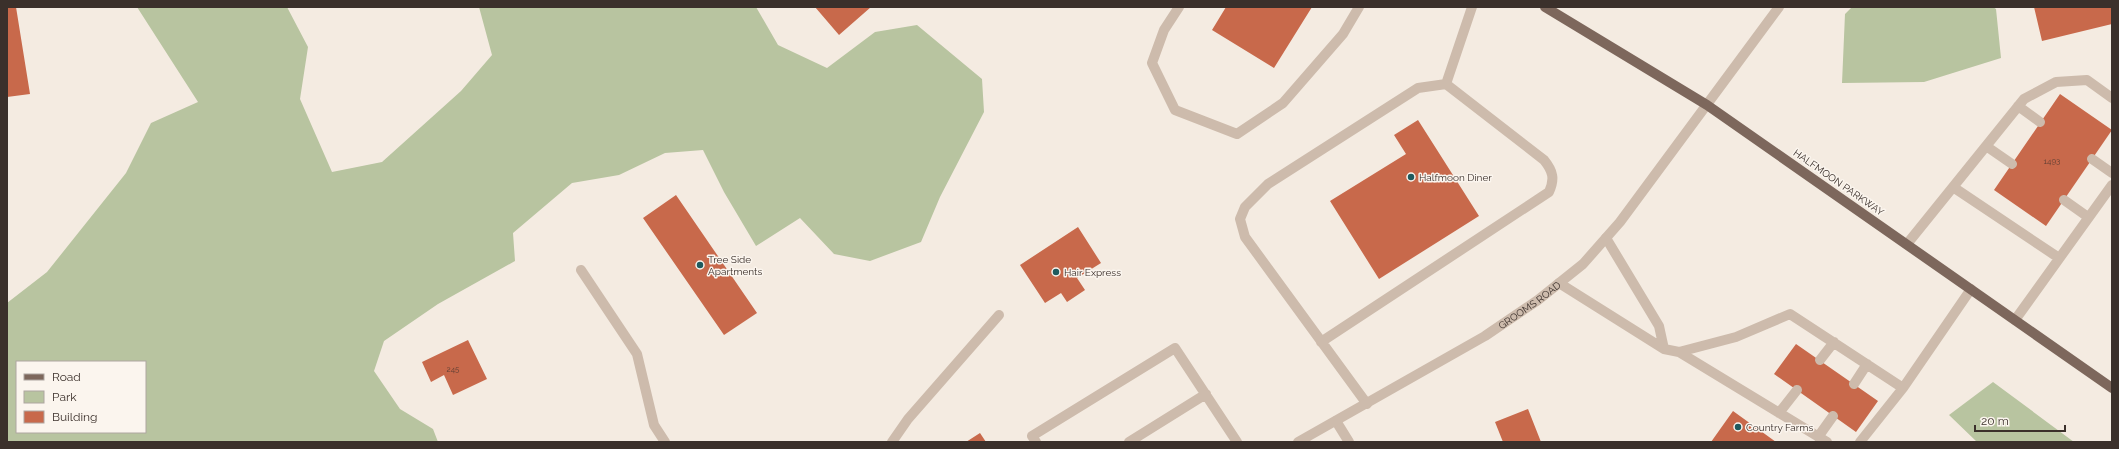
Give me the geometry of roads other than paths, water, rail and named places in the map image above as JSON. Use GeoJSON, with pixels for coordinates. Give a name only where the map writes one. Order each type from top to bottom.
{"type":"FeatureCollection","features":[{"type":"Feature","properties":{"kind":"main road","name":"HALFMOON PARKWAY"},"geometry":{"type":"LineString","coordinates":[[1545,7],[1707,105],[2112,388]]}},
{"type":"Feature","properties":{"kind":"street"},"geometry":{"type":"LineString","coordinates":[[1179,7],[1164,30],[1152,62],[1175,110],[1237,134],[1283,103],[1343,34],[1359,7]]}},
{"type":"Feature","properties":{"kind":"street"},"geometry":{"type":"LineString","coordinates":[[1446,84],[1472,7]]}},
{"type":"Feature","properties":{"kind":"street","name":"GROOMS ROAD"},"geometry":{"type":"LineString","coordinates":[[1298,442],[1485,336],[1583,264],[1620,222],[1779,7]]}},
{"type":"Feature","properties":{"kind":"street"},"geometry":{"type":"LineString","coordinates":[[1907,244],[2024,99],[2056,82],[2087,80],[2112,98]]}},
{"type":"Feature","properties":{"kind":"street"},"geometry":{"type":"LineString","coordinates":[[1321,342],[1549,192],[1553,183],[1552,170],[1544,160],[1446,84],[1418,88],[1268,184],[1245,207],[1240,219],[1245,237],[1321,342],[1367,404]]}},
{"type":"Feature","properties":{"kind":"street"},"geometry":{"type":"LineString","coordinates":[[2018,106],[2040,122]]}},
{"type":"Feature","properties":{"kind":"street"},"geometry":{"type":"LineString","coordinates":[[1986,146],[2012,164]]}},
{"type":"Feature","properties":{"kind":"street"},"geometry":{"type":"LineString","coordinates":[[2092,159],[2112,173]]}},
{"type":"Feature","properties":{"kind":"street"},"geometry":{"type":"LineString","coordinates":[[2015,320],[2112,185]]}},
{"type":"Feature","properties":{"kind":"street"},"geometry":{"type":"LineString","coordinates":[[1953,187],[2059,258]]}},
{"type":"Feature","properties":{"kind":"street"},"geometry":{"type":"LineString","coordinates":[[2064,200],[2088,217]]}},
{"type":"Feature","properties":{"kind":"street"},"geometry":{"type":"LineString","coordinates":[[1606,238],[1659,326],[1664,349]]}},
{"type":"Feature","properties":{"kind":"street"},"geometry":{"type":"LineString","coordinates":[[581,270],[637,354],[654,425],[665,442]]}},
{"type":"Feature","properties":{"kind":"street"},"geometry":{"type":"LineString","coordinates":[[1559,283],[1664,349],[1679,352],[1823,440],[1833,416]]}},
{"type":"Feature","properties":{"kind":"street"},"geometry":{"type":"LineString","coordinates":[[1860,442],[1903,388],[1971,289]]}},
{"type":"Feature","properties":{"kind":"street"},"geometry":{"type":"LineString","coordinates":[[1679,352],[1736,337],[1790,314],[1903,388]]}},
{"type":"Feature","properties":{"kind":"street"},"geometry":{"type":"LineString","coordinates":[[892,442],[908,419],[999,315]]}},
{"type":"Feature","properties":{"kind":"street"},"geometry":{"type":"LineString","coordinates":[[1820,360],[1834,342]]}},
{"type":"Feature","properties":{"kind":"street"},"geometry":{"type":"LineString","coordinates":[[1036,442],[1032,436],[1175,348],[1237,442]]}},
{"type":"Feature","properties":{"kind":"street"},"geometry":{"type":"LineString","coordinates":[[1854,384],[1867,364]]}},
{"type":"Feature","properties":{"kind":"street"},"geometry":{"type":"LineString","coordinates":[[1779,414],[1797,390]]}},
{"type":"Feature","properties":{"kind":"street"},"geometry":{"type":"LineString","coordinates":[[1129,442],[1206,394]]}},
{"type":"Feature","properties":{"kind":"street"},"geometry":{"type":"LineString","coordinates":[[1336,421],[1349,442]]}},
{"type":"Feature","properties":{"kind":"place","name":"Halfmoon Diner"},"geometry":{"type":"Point","coordinates":[1411,177]}},
{"type":"Feature","properties":{"kind":"place","name":"Tree Side Apartments"},"geometry":{"type":"Point","coordinates":[700,265]}},
{"type":"Feature","properties":{"kind":"place","name":"Hair Express"},"geometry":{"type":"Point","coordinates":[1056,272]}},
{"type":"Feature","properties":{"kind":"place","name":"Country Farms"},"geometry":{"type":"Point","coordinates":[1738,427]}}]}
